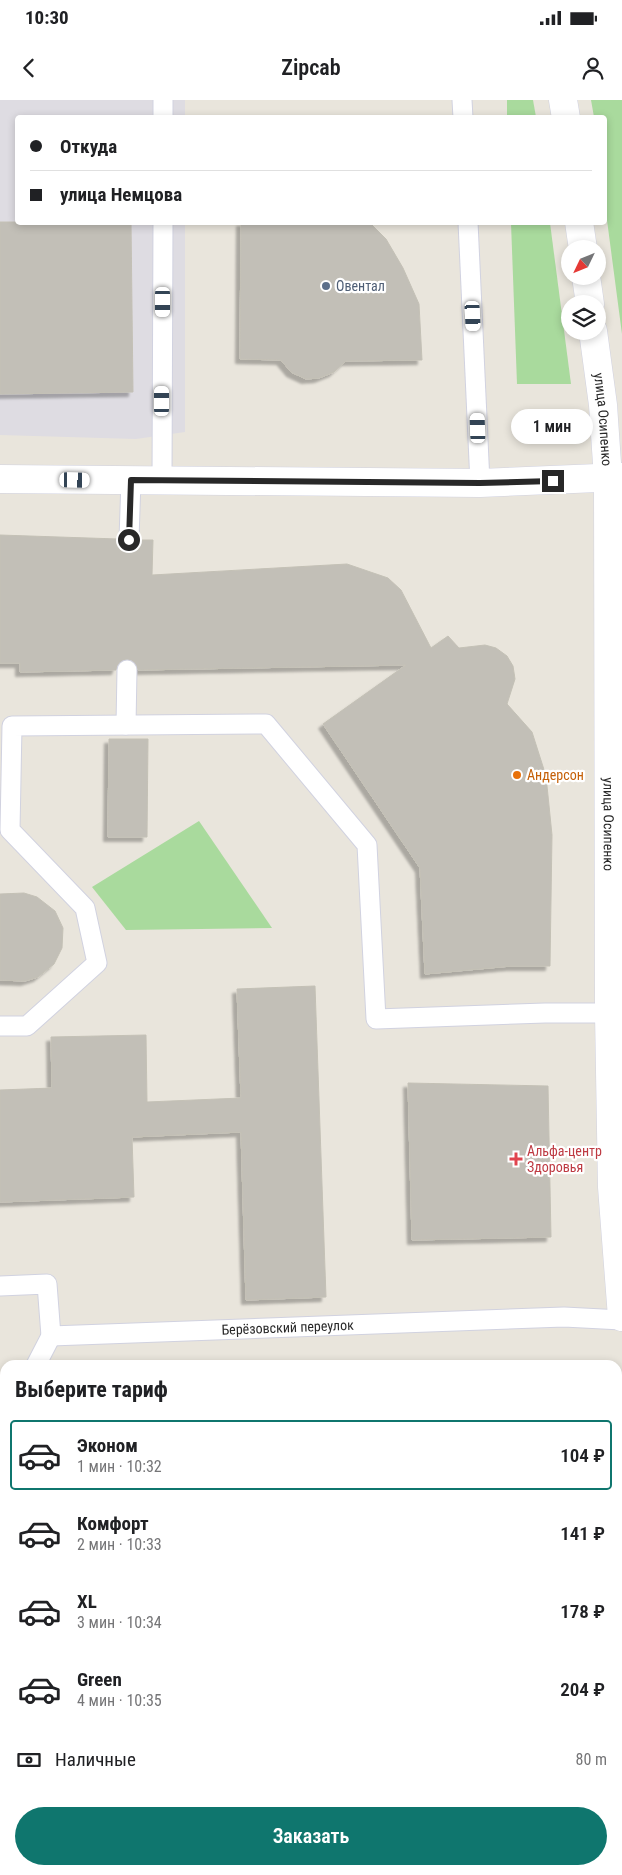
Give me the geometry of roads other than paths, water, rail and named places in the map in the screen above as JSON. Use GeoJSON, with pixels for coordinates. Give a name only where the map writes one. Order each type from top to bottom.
{"type":"FeatureCollection","features":[{"type":"Feature","properties":{"kind":"main road"},"geometry":{"type":"LineString","coordinates":[[563,100],[566,115]]}},
{"type":"Feature","properties":{"kind":"main road"},"geometry":{"type":"LineString","coordinates":[[579,225],[582,240]]}},
{"type":"Feature","properties":{"kind":"main road","name":"улица Осипенко"},"geometry":{"type":"LineString","coordinates":[[594,340],[615,478],[609,1013],[616,1090],[612,1187],[622,1319]]}},
{"type":"Feature","properties":{"kind":"main road"},"geometry":{"type":"LineString","coordinates":[[0,479],[480,483],[615,478]]}},
{"type":"Feature","properties":{"kind":"lane"},"geometry":{"type":"LineString","coordinates":[[163,100],[163,115]]}},
{"type":"Feature","properties":{"kind":"lane"},"geometry":{"type":"LineString","coordinates":[[462,100],[463,115]]}},
{"type":"Feature","properties":{"kind":"lane"},"geometry":{"type":"LineString","coordinates":[[162,481],[163,225]]}},
{"type":"Feature","properties":{"kind":"lane"},"geometry":{"type":"LineString","coordinates":[[468,225],[480,483]]}},
{"type":"Feature","properties":{"kind":"lane"},"geometry":{"type":"LineString","coordinates":[[129,540],[131,480]]}},
{"type":"Feature","properties":{"kind":"lane"},"geometry":{"type":"LineString","coordinates":[[126,725],[127,670]]}},
{"type":"Feature","properties":{"kind":"lane"},"geometry":{"type":"LineString","coordinates":[[0,1026],[27,1026],[97,963],[85,908],[10,830],[12,726],[266,724],[367,845],[376,1019],[609,1013]]}},
{"type":"Feature","properties":{"kind":"lane"},"geometry":{"type":"LineString","coordinates":[[0,1286],[47,1284],[51,1336],[39,1360]]}},
{"type":"Feature","properties":{"kind":"lane","name":"Берёзовский переулок"},"geometry":{"type":"LineString","coordinates":[[51,1336],[564,1317],[622,1319]]}},
{"type":"Feature","properties":{"kind":"place","name":"Овентал"},"geometry":{"type":"Point","coordinates":[326,286]}},
{"type":"Feature","properties":{"kind":"place","name":"Андерсон"},"geometry":{"type":"Point","coordinates":[517,775]}},
{"type":"Feature","properties":{"kind":"place","name":"Альфа-центр Здоровья"},"geometry":{"type":"Point","coordinates":[516,1159]}}]}
